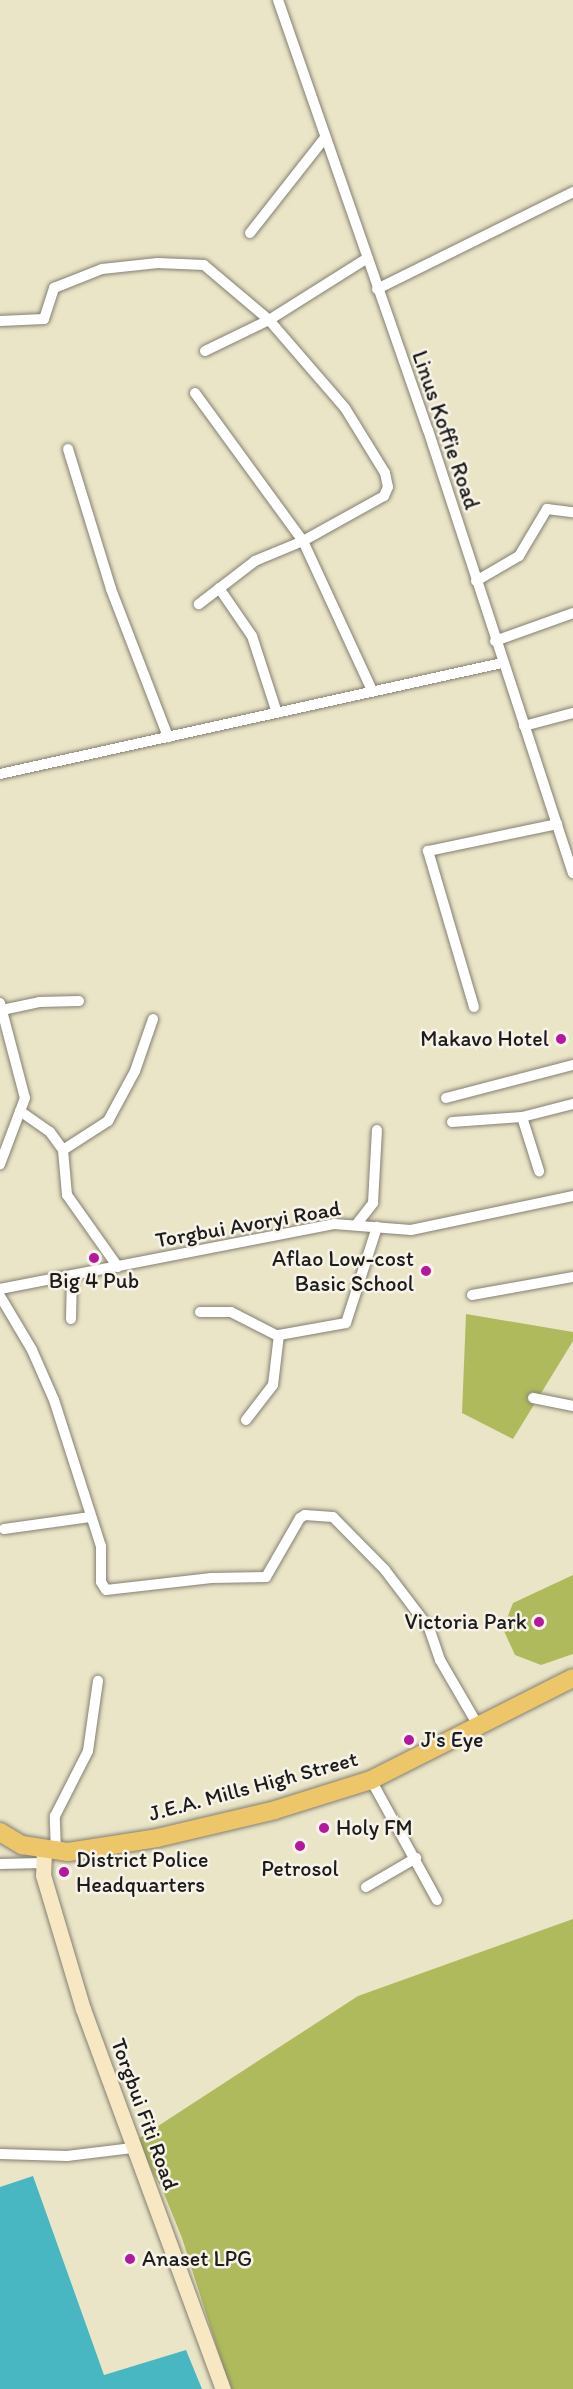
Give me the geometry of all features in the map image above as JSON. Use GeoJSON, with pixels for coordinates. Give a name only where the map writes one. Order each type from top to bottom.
{"type":"FeatureCollection","features":[{"type":"Feature","properties":{"kind":"highway","name":"J.E.A. Mills High Street"},"geometry":{"type":"LineString","coordinates":[[0,1832],[22,1845],[47,1855],[117,1846],[201,1829],[371,1780],[573,1678]]}},
{"type":"Feature","properties":{"kind":"street","name":"Linus Koffie Road"},"geometry":{"type":"LineString","coordinates":[[278,0],[324,139],[428,430],[502,663],[573,873]]}},
{"type":"Feature","properties":{"kind":"street"},"geometry":{"type":"LineString","coordinates":[[250,233],[324,139]]}},
{"type":"Feature","properties":{"kind":"street"},"geometry":{"type":"LineString","coordinates":[[377,290],[573,192]]}},
{"type":"Feature","properties":{"kind":"street"},"geometry":{"type":"LineString","coordinates":[[206,351],[269,320],[366,259]]}},
{"type":"Feature","properties":{"kind":"street"},"geometry":{"type":"LineString","coordinates":[[0,321],[44,319],[54,288],[88,273],[113,266],[158,263],[209,267],[269,320],[345,408],[385,473],[388,487],[384,496],[303,541],[255,561],[199,604]]}},
{"type":"Feature","properties":{"kind":"street"},"geometry":{"type":"LineString","coordinates":[[195,393],[303,541],[372,690]]}},
{"type":"Feature","properties":{"kind":"street"},"geometry":{"type":"LineString","coordinates":[[68,449],[111,589],[168,736]]}},
{"type":"Feature","properties":{"kind":"street"},"geometry":{"type":"LineString","coordinates":[[476,581],[519,556],[549,507],[573,512]]}},
{"type":"Feature","properties":{"kind":"street"},"geometry":{"type":"LineString","coordinates":[[219,588],[252,636],[276,710]]}},
{"type":"Feature","properties":{"kind":"street"},"geometry":{"type":"LineString","coordinates":[[495,641],[573,613]]}},
{"type":"Feature","properties":{"kind":"street"},"geometry":{"type":"LineString","coordinates":[[0,774],[276,710],[502,663]]}},
{"type":"Feature","properties":{"kind":"street"},"geometry":{"type":"LineString","coordinates":[[524,726],[573,713]]}},
{"type":"Feature","properties":{"kind":"street"},"geometry":{"type":"LineString","coordinates":[[474,1007],[428,851],[557,824]]}},
{"type":"Feature","properties":{"kind":"street"},"geometry":{"type":"LineString","coordinates":[[0,1164],[25,1098],[1,1006],[79,1001]]}},
{"type":"Feature","properties":{"kind":"street"},"geometry":{"type":"LineString","coordinates":[[63,1150],[108,1120],[135,1071],[153,1019]]}},
{"type":"Feature","properties":{"kind":"street"},"geometry":{"type":"LineString","coordinates":[[446,1098],[573,1065]]}},
{"type":"Feature","properties":{"kind":"street"},"geometry":{"type":"LineString","coordinates":[[452,1122],[522,1117],[573,1104]]}},
{"type":"Feature","properties":{"kind":"street"},"geometry":{"type":"LineString","coordinates":[[20,1111],[50,1132],[63,1150],[67,1195],[118,1268]]}},
{"type":"Feature","properties":{"kind":"street"},"geometry":{"type":"LineString","coordinates":[[522,1117],[539,1171]]}},
{"type":"Feature","properties":{"kind":"street"},"geometry":{"type":"LineString","coordinates":[[356,1226],[373,1203],[377,1130]]}},
{"type":"Feature","properties":{"kind":"street","name":"Torgbui Avoryi Road"},"geometry":{"type":"LineString","coordinates":[[0,1289],[118,1268],[334,1224],[411,1230],[573,1196]]}},
{"type":"Feature","properties":{"kind":"street"},"geometry":{"type":"LineString","coordinates":[[200,1312],[231,1312],[278,1336],[346,1323],[377,1227]]}},
{"type":"Feature","properties":{"kind":"street"},"geometry":{"type":"LineString","coordinates":[[70,1319],[72,1276]]}},
{"type":"Feature","properties":{"kind":"street"},"geometry":{"type":"LineString","coordinates":[[471,1295],[573,1277]]}},
{"type":"Feature","properties":{"kind":"street"},"geometry":{"type":"LineString","coordinates":[[0,1296],[32,1350],[54,1400],[101,1546],[101,1582],[106,1590],[211,1578],[266,1577],[300,1518],[305,1515],[333,1517],[385,1570],[429,1628],[440,1660],[479,1727]]}},
{"type":"Feature","properties":{"kind":"street"},"geometry":{"type":"LineString","coordinates":[[246,1420],[273,1385],[278,1336]]}},
{"type":"Feature","properties":{"kind":"street"},"geometry":{"type":"LineString","coordinates":[[533,1398],[573,1406]]}},
{"type":"Feature","properties":{"kind":"street"},"geometry":{"type":"LineString","coordinates":[[4,1529],[90,1517]]}},
{"type":"Feature","properties":{"kind":"street"},"geometry":{"type":"LineString","coordinates":[[0,1864],[47,1855],[55,1816],[88,1751],[98,1681]]}},
{"type":"Feature","properties":{"kind":"street"},"geometry":{"type":"LineString","coordinates":[[371,1780],[416,1858],[437,1900]]}},
{"type":"Feature","properties":{"kind":"street","name":"Torgbui Fiti Road"},"geometry":{"type":"LineString","coordinates":[[47,1855],[83,2009],[223,2389]]}},
{"type":"Feature","properties":{"kind":"street"},"geometry":{"type":"LineString","coordinates":[[366,1887],[416,1858]]}},
{"type":"Feature","properties":{"kind":"street"},"geometry":{"type":"LineString","coordinates":[[0,2154],[67,2156],[133,2148]]}},
{"type":"Feature","properties":{"kind":"green space"},"geometry":{"type":"Polygon","coordinates":[[[466,1314],[573,1332],[573,1341],[513,1439],[462,1413],[466,1314]]]}},
{"type":"Feature","properties":{"kind":"green space","name":"Victoria Park"},"geometry":{"type":"Polygon","coordinates":[[[573,1575],[573,1654],[541,1665],[515,1655],[503,1629],[513,1603],[573,1575]]]}},
{"type":"Feature","properties":{"kind":"green space"},"geometry":{"type":"Polygon","coordinates":[[[573,1919],[573,2389],[230,2389],[182,2238],[163,2191],[135,2141],[358,1996],[573,1919]]]}},
{"type":"Feature","properties":{"kind":"water"},"geometry":{"type":"Polygon","coordinates":[[[33,2176],[104,2375],[186,2350],[202,2389],[0,2389],[0,2187],[33,2176]]]}},
{"type":"Feature","properties":{"kind":"place","name":"Makavo Hotel"},"geometry":{"type":"Point","coordinates":[561,1039]}},
{"type":"Feature","properties":{"kind":"place","name":"Big 4 Pub"},"geometry":{"type":"Point","coordinates":[94,1258]}},
{"type":"Feature","properties":{"kind":"place","name":"Aflao Low-cost Basic School"},"geometry":{"type":"Point","coordinates":[426,1271]}},
{"type":"Feature","properties":{"kind":"place","name":"Victoria Park"},"geometry":{"type":"Point","coordinates":[539,1622]}},
{"type":"Feature","properties":{"kind":"place","name":"J's Eye"},"geometry":{"type":"Point","coordinates":[409,1740]}},
{"type":"Feature","properties":{"kind":"place","name":"Holy FM"},"geometry":{"type":"Point","coordinates":[324,1828]}},
{"type":"Feature","properties":{"kind":"place","name":"Petrosol"},"geometry":{"type":"Point","coordinates":[300,1846]}},
{"type":"Feature","properties":{"kind":"place","name":"District Police Headquarters"},"geometry":{"type":"Point","coordinates":[64,1872]}},
{"type":"Feature","properties":{"kind":"place","name":"Anaset LPG"},"geometry":{"type":"Point","coordinates":[130,2259]}}]}
